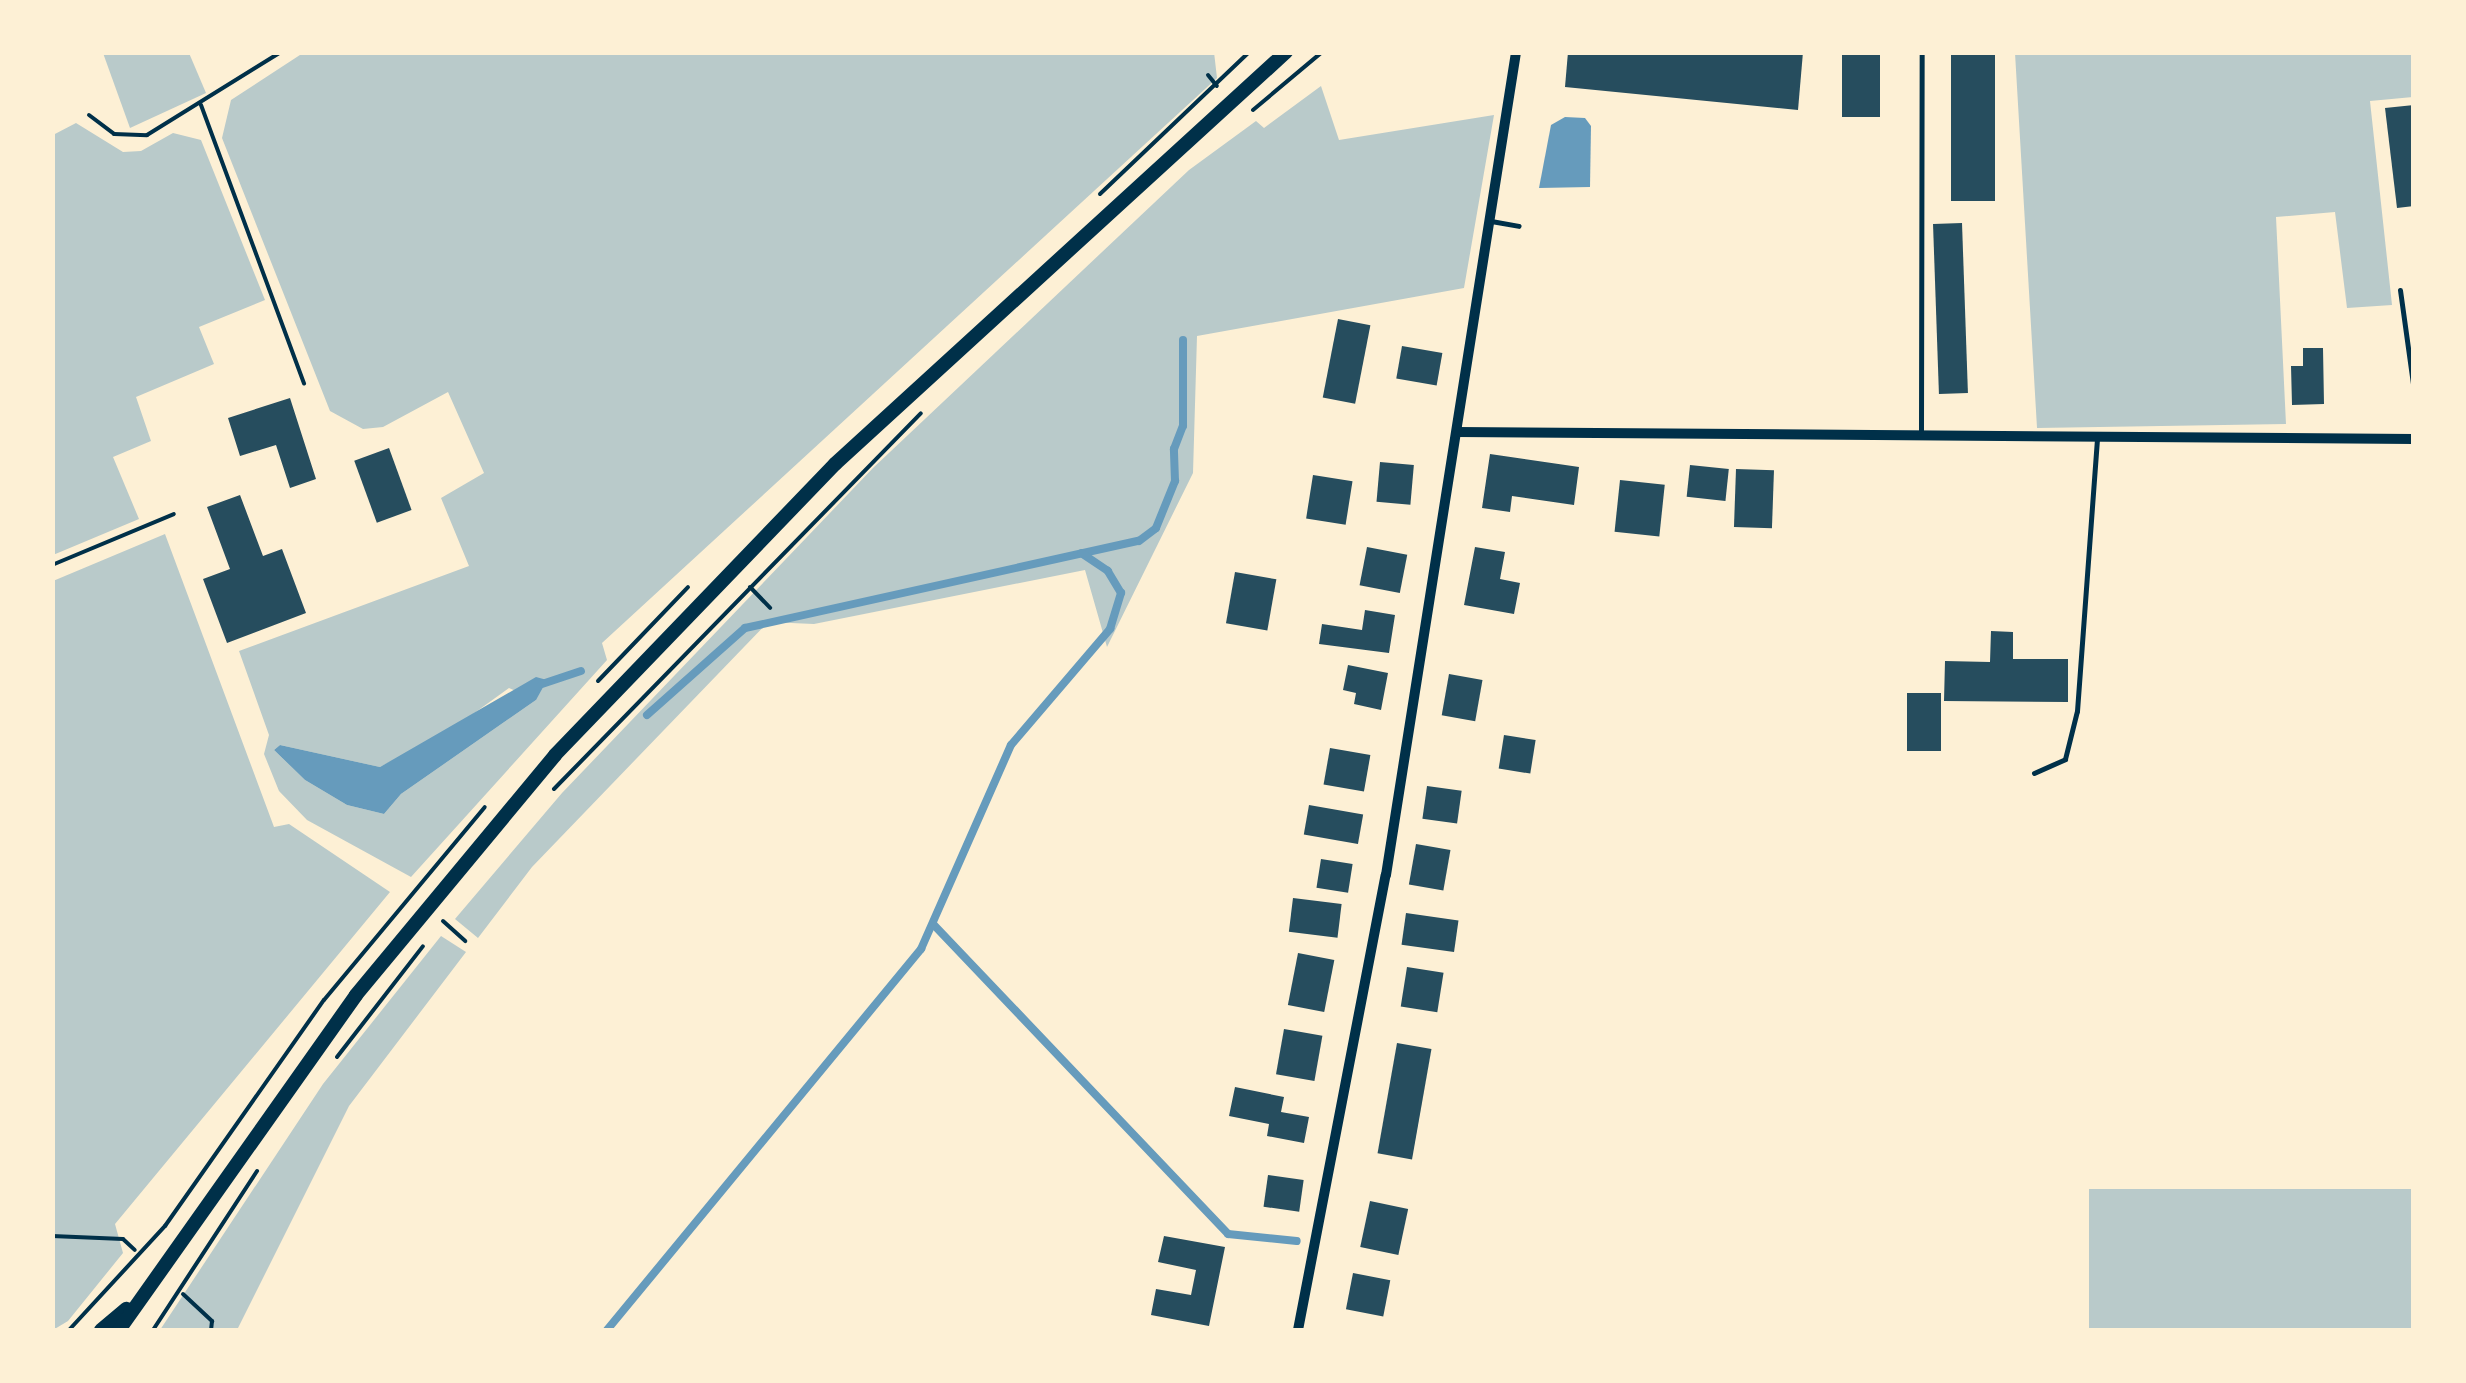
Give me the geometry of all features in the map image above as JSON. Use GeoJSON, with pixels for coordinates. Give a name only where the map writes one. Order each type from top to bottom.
{"type":"FeatureCollection","features":[{"type":"Feature","properties":{"kind":"street"},"geometry":{"type":"LineString","coordinates":[[119,1330],[298,1073],[428,904],[555,755],[733,568],[997,310],[1286,52]]}},
{"type":"Feature","properties":{"kind":"street"},"geometry":{"type":"LineString","coordinates":[[1298,1330],[1386,875],[1516,52]]}},
{"type":"Feature","properties":{"kind":"street"},"geometry":{"type":"LineString","coordinates":[[1457,432],[2414,440]]}},
{"type":"Feature","properties":{"kind":"street"},"geometry":{"type":"LineString","coordinates":[[101,1330],[138,1298]]}},
{"type":"Feature","properties":{"kind":"lane"},"geometry":{"type":"LineString","coordinates":[[1921,437],[1922,52]]}},
{"type":"Feature","properties":{"kind":"lane"},"geometry":{"type":"LineString","coordinates":[[1491,221],[1519,226]]}},
{"type":"Feature","properties":{"kind":"lane"},"geometry":{"type":"LineString","coordinates":[[2400,290],[2414,391]]}},
{"type":"Feature","properties":{"kind":"lane"},"geometry":{"type":"LineString","coordinates":[[2034,773],[2064,759],[2076,711],[2097,440]]}},
{"type":"Feature","properties":{"kind":"path"},"geometry":{"type":"LineString","coordinates":[[89,115],[114,134],[147,134],[281,52]]}},
{"type":"Feature","properties":{"kind":"path"},"geometry":{"type":"LineString","coordinates":[[1251,112],[1322,52]]}},
{"type":"Feature","properties":{"kind":"path"},"geometry":{"type":"LineString","coordinates":[[200,105],[304,384]]}},
{"type":"Feature","properties":{"kind":"path"},"geometry":{"type":"LineString","coordinates":[[553,790],[748,586],[931,403]]}},
{"type":"Feature","properties":{"kind":"path"},"geometry":{"type":"LineString","coordinates":[[52,565],[174,514]]}},
{"type":"Feature","properties":{"kind":"path"},"geometry":{"type":"LineString","coordinates":[[733,568],[770,608]]}},
{"type":"Feature","properties":{"kind":"path"},"geometry":{"type":"LineString","coordinates":[[428,904],[466,940]]}},
{"type":"Feature","properties":{"kind":"path"},"geometry":{"type":"LineString","coordinates":[[335,1060],[455,906]]}},
{"type":"Feature","properties":{"kind":"path"},"geometry":{"type":"LineString","coordinates":[[153,1330],[259,1168]]}},
{"type":"Feature","properties":{"kind":"path"},"geometry":{"type":"LineString","coordinates":[[52,1236],[123,1239],[136,1250]]}},
{"type":"Feature","properties":{"kind":"path"},"geometry":{"type":"LineString","coordinates":[[183,1294],[212,1321],[211,1330]]}},
{"type":"Feature","properties":{"kind":"shaded area"},"geometry":{"type":"Polygon","coordinates":[[[1214,52],[1217,78],[602,643],[607,660],[411,877],[307,820],[279,791],[264,754],[269,735],[239,651],[469,566],[441,498],[484,473],[448,392],[383,427],[363,429],[330,411],[222,138],[231,100],[303,53],[1214,52]],[[509,688],[448,732],[380,767],[280,745],[274,750],[305,780],[347,805],[384,814],[401,794],[536,700],[509,688]]]}},
{"type":"Feature","properties":{"kind":"shaded area"},"geometry":{"type":"Polygon","coordinates":[[[103,53],[189,53],[206,93],[130,128],[103,53]]]}},
{"type":"Feature","properties":{"kind":"shaded area"},"geometry":{"type":"Polygon","coordinates":[[[2015,53],[2413,53],[2413,97],[2370,101],[2392,305],[2347,308],[2335,212],[2276,217],[2286,424],[2037,428],[2015,53]]]}},
{"type":"Feature","properties":{"kind":"shaded area"},"geometry":{"type":"Polygon","coordinates":[[[1321,86],[1339,140],[1494,115],[1464,288],[1197,336],[1193,473],[1107,647],[1085,570],[814,624],[768,622],[532,867],[478,938],[455,919],[562,793],[873,468],[1189,170],[1256,121],[1264,128],[1321,86]]]}},
{"type":"Feature","properties":{"kind":"shaded area"},"geometry":{"type":"Polygon","coordinates":[[[76,123],[123,152],[141,151],[173,133],[201,140],[265,300],[199,327],[214,364],[136,397],[151,441],[113,457],[139,519],[53,555],[53,135],[76,123]]]}},
{"type":"Feature","properties":{"kind":"shaded area"},"geometry":{"type":"Polygon","coordinates":[[[165,534],[274,827],[289,824],[390,892],[115,1224],[123,1253],[68,1321],[53,1330],[53,581],[165,534]]]}},
{"type":"Feature","properties":{"kind":"shaded area"},"geometry":{"type":"Polygon","coordinates":[[[441,936],[466,952],[349,1106],[237,1330],[160,1330],[323,1084],[441,936]]]}},
{"type":"Feature","properties":{"kind":"shaded area"},"geometry":{"type":"Polygon","coordinates":[[[2089,1189],[2413,1189],[2413,1330],[2089,1330],[2089,1189]]]}},
{"type":"Feature","properties":{"kind":"water"},"geometry":{"type":"Polygon","coordinates":[[[1565,117],[1585,118],[1591,126],[1590,187],[1539,188],[1551,125],[1565,117]]]}},
{"type":"Feature","properties":{"kind":"water"},"geometry":{"type":"Polygon","coordinates":[[[536,677],[547,680],[536,700],[401,794],[384,814],[347,805],[305,780],[274,750],[280,745],[380,767],[536,677]]]}},
{"type":"Feature","properties":{"kind":"building"},"geometry":{"type":"Polygon","coordinates":[[[1568,52],[1803,52],[1798,110],[1565,87],[1568,52]]]}},
{"type":"Feature","properties":{"kind":"building"},"geometry":{"type":"Polygon","coordinates":[[[1951,52],[1995,52],[1995,201],[1951,201],[1951,52]]]}},
{"type":"Feature","properties":{"kind":"building"},"geometry":{"type":"Polygon","coordinates":[[[1842,54],[1880,54],[1880,117],[1842,117],[1842,54]]]}},
{"type":"Feature","properties":{"kind":"building"},"geometry":{"type":"Polygon","coordinates":[[[2414,105],[2414,206],[2397,208],[2385,108],[2414,105]]]}},
{"type":"Feature","properties":{"kind":"building"},"geometry":{"type":"Polygon","coordinates":[[[1962,223],[1968,393],[1939,394],[1933,224],[1962,223]]]}},
{"type":"Feature","properties":{"kind":"building"},"geometry":{"type":"Polygon","coordinates":[[[1338,319],[1370,325],[1355,404],[1323,398],[1338,319]]]}},
{"type":"Feature","properties":{"kind":"building"},"geometry":{"type":"Polygon","coordinates":[[[1402,346],[1442,353],[1437,386],[1396,378],[1402,346]]]}},
{"type":"Feature","properties":{"kind":"building"},"geometry":{"type":"Polygon","coordinates":[[[2303,348],[2323,348],[2324,404],[2292,405],[2291,366],[2303,366],[2303,348]]]}},
{"type":"Feature","properties":{"kind":"building"},"geometry":{"type":"Polygon","coordinates":[[[290,398],[316,479],[290,488],[276,445],[240,456],[228,418],[290,398]]]}},
{"type":"Feature","properties":{"kind":"building"},"geometry":{"type":"Polygon","coordinates":[[[389,448],[412,510],[377,523],[354,461],[389,448]]]}},
{"type":"Feature","properties":{"kind":"building"},"geometry":{"type":"Polygon","coordinates":[[[1490,454],[1579,467],[1574,505],[1512,496],[1510,512],[1482,508],[1490,454]]]}},
{"type":"Feature","properties":{"kind":"building"},"geometry":{"type":"Polygon","coordinates":[[[1380,462],[1414,465],[1410,505],[1377,502],[1380,462]]]}},
{"type":"Feature","properties":{"kind":"building"},"geometry":{"type":"Polygon","coordinates":[[[1690,465],[1729,469],[1725,501],[1687,497],[1690,465]]]}},
{"type":"Feature","properties":{"kind":"building"},"geometry":{"type":"Polygon","coordinates":[[[1736,469],[1774,470],[1772,528],[1734,527],[1736,469]]]}},
{"type":"Feature","properties":{"kind":"building"},"geometry":{"type":"Polygon","coordinates":[[[1313,475],[1353,481],[1346,525],[1306,518],[1313,475]]]}},
{"type":"Feature","properties":{"kind":"building"},"geometry":{"type":"Polygon","coordinates":[[[1620,480],[1665,485],[1659,536],[1615,532],[1620,480]]]}},
{"type":"Feature","properties":{"kind":"building"},"geometry":{"type":"Polygon","coordinates":[[[240,495],[263,556],[282,549],[306,613],[227,643],[203,579],[230,569],[207,507],[240,495]]]}},
{"type":"Feature","properties":{"kind":"building"},"geometry":{"type":"Polygon","coordinates":[[[1367,547],[1407,555],[1400,593],[1360,585],[1367,547]]]}},
{"type":"Feature","properties":{"kind":"building"},"geometry":{"type":"Polygon","coordinates":[[[1475,547],[1505,552],[1500,579],[1520,583],[1514,614],[1464,605],[1475,547]]]}},
{"type":"Feature","properties":{"kind":"building"},"geometry":{"type":"Polygon","coordinates":[[[1235,572],[1276,579],[1267,631],[1226,623],[1235,572]]]}},
{"type":"Feature","properties":{"kind":"building"},"geometry":{"type":"Polygon","coordinates":[[[1365,610],[1395,615],[1389,653],[1319,644],[1322,624],[1362,630],[1365,610]]]}},
{"type":"Feature","properties":{"kind":"building"},"geometry":{"type":"Polygon","coordinates":[[[1991,631],[2013,632],[2013,659],[2068,659],[2068,702],[1944,701],[1945,661],[1990,662],[1991,631]]]}},
{"type":"Feature","properties":{"kind":"building"},"geometry":{"type":"Polygon","coordinates":[[[1348,665],[1388,673],[1381,710],[1354,704],[1356,693],[1343,690],[1348,665]]]}},
{"type":"Feature","properties":{"kind":"building"},"geometry":{"type":"Polygon","coordinates":[[[1449,674],[1482,680],[1475,721],[1442,715],[1449,674]]]}},
{"type":"Feature","properties":{"kind":"building"},"geometry":{"type":"Polygon","coordinates":[[[1907,693],[1941,693],[1941,751],[1907,751],[1907,693]]]}},
{"type":"Feature","properties":{"kind":"building"},"geometry":{"type":"Polygon","coordinates":[[[1504,735],[1536,740],[1530,774],[1499,769],[1504,735]]]}},
{"type":"Feature","properties":{"kind":"building"},"geometry":{"type":"Polygon","coordinates":[[[1330,748],[1370,755],[1364,792],[1324,784],[1330,748]]]}},
{"type":"Feature","properties":{"kind":"building"},"geometry":{"type":"Polygon","coordinates":[[[1427,786],[1462,791],[1457,824],[1422,819],[1427,786]]]}},
{"type":"Feature","properties":{"kind":"building"},"geometry":{"type":"Polygon","coordinates":[[[1309,805],[1363,815],[1358,844],[1304,835],[1309,805]]]}},
{"type":"Feature","properties":{"kind":"building"},"geometry":{"type":"Polygon","coordinates":[[[1416,844],[1450,850],[1443,890],[1409,884],[1416,844]]]}},
{"type":"Feature","properties":{"kind":"building"},"geometry":{"type":"Polygon","coordinates":[[[1321,859],[1353,864],[1348,893],[1316,888],[1321,859]]]}},
{"type":"Feature","properties":{"kind":"building"},"geometry":{"type":"Polygon","coordinates":[[[1293,898],[1342,904],[1337,938],[1289,932],[1293,898]]]}},
{"type":"Feature","properties":{"kind":"building"},"geometry":{"type":"Polygon","coordinates":[[[1406,913],[1458,920],[1454,952],[1402,945],[1406,913]]]}},
{"type":"Feature","properties":{"kind":"building"},"geometry":{"type":"Polygon","coordinates":[[[1298,953],[1334,960],[1324,1012],[1288,1005],[1298,953]]]}},
{"type":"Feature","properties":{"kind":"building"},"geometry":{"type":"Polygon","coordinates":[[[1407,967],[1444,973],[1437,1012],[1401,1007],[1407,967]]]}},
{"type":"Feature","properties":{"kind":"building"},"geometry":{"type":"Polygon","coordinates":[[[1284,1029],[1322,1036],[1314,1081],[1276,1074],[1284,1029]]]}},
{"type":"Feature","properties":{"kind":"building"},"geometry":{"type":"Polygon","coordinates":[[[1397,1043],[1431,1049],[1412,1159],[1378,1153],[1397,1043]]]}},
{"type":"Feature","properties":{"kind":"building"},"geometry":{"type":"Polygon","coordinates":[[[1235,1087],[1284,1097],[1281,1112],[1309,1117],[1304,1143],[1267,1136],[1269,1124],[1229,1116],[1235,1087]]]}},
{"type":"Feature","properties":{"kind":"building"},"geometry":{"type":"Polygon","coordinates":[[[1268,1175],[1304,1180],[1299,1212],[1264,1207],[1268,1175]]]}},
{"type":"Feature","properties":{"kind":"building"},"geometry":{"type":"Polygon","coordinates":[[[1370,1201],[1408,1209],[1398,1255],[1360,1247],[1370,1201]]]}},
{"type":"Feature","properties":{"kind":"building"},"geometry":{"type":"Polygon","coordinates":[[[1164,1236],[1225,1247],[1209,1326],[1151,1315],[1156,1289],[1191,1295],[1196,1270],[1158,1262],[1164,1236]]]}},
{"type":"Feature","properties":{"kind":"building"},"geometry":{"type":"Polygon","coordinates":[[[1353,1273],[1390,1280],[1383,1317],[1346,1309],[1353,1273]]]}},
{"type":"Feature","properties":{"kind":"waterway"},"geometry":{"type":"LineString","coordinates":[[647,715],[745,628],[1139,541],[1156,528],[1175,481],[1174,449],[1183,426],[1183,340]]}},
{"type":"Feature","properties":{"kind":"waterway"},"geometry":{"type":"LineString","coordinates":[[607,1330],[921,949],[1011,745],[1110,629],[1121,593],[1108,571],[1081,553]]}},
{"type":"Feature","properties":{"kind":"waterway"},"geometry":{"type":"LineString","coordinates":[[542,684],[581,671]]}},
{"type":"Feature","properties":{"kind":"waterway"},"geometry":{"type":"LineString","coordinates":[[933,924],[1228,1234],[1297,1241]]}}]}
